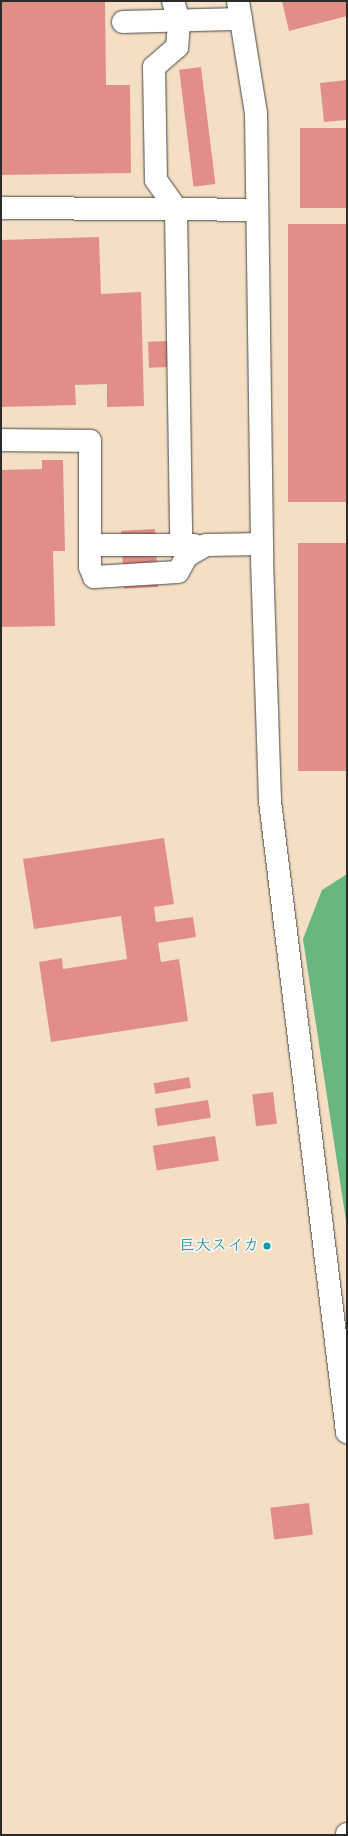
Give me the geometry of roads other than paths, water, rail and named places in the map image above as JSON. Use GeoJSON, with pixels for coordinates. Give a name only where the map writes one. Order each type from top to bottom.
{"type":"FeatureCollection","features":[{"type":"Feature","properties":{"kind":"street"},"geometry":{"type":"LineString","coordinates":[[123,22],[176,11],[239,10],[256,114],[262,544],[270,801],[347,1432]]}},
{"type":"Feature","properties":{"kind":"street"},"geometry":{"type":"LineString","coordinates":[[176,11],[177,47],[154,68],[156,180],[176,209],[181,545]]}},
{"type":"Feature","properties":{"kind":"street"},"geometry":{"type":"LineString","coordinates":[[1,208],[257,210]]}},
{"type":"Feature","properties":{"kind":"street"},"geometry":{"type":"LineString","coordinates":[[1,440],[90,440],[91,545],[94,577],[178,572],[187,556],[206,545]]}},
{"type":"Feature","properties":{"kind":"street"},"geometry":{"type":"LineString","coordinates":[[91,545],[262,544]]}},
{"type":"Feature","properties":{"kind":"place","name":"巨大スイカ"},"geometry":{"type":"Point","coordinates":[267,1246]}}]}
